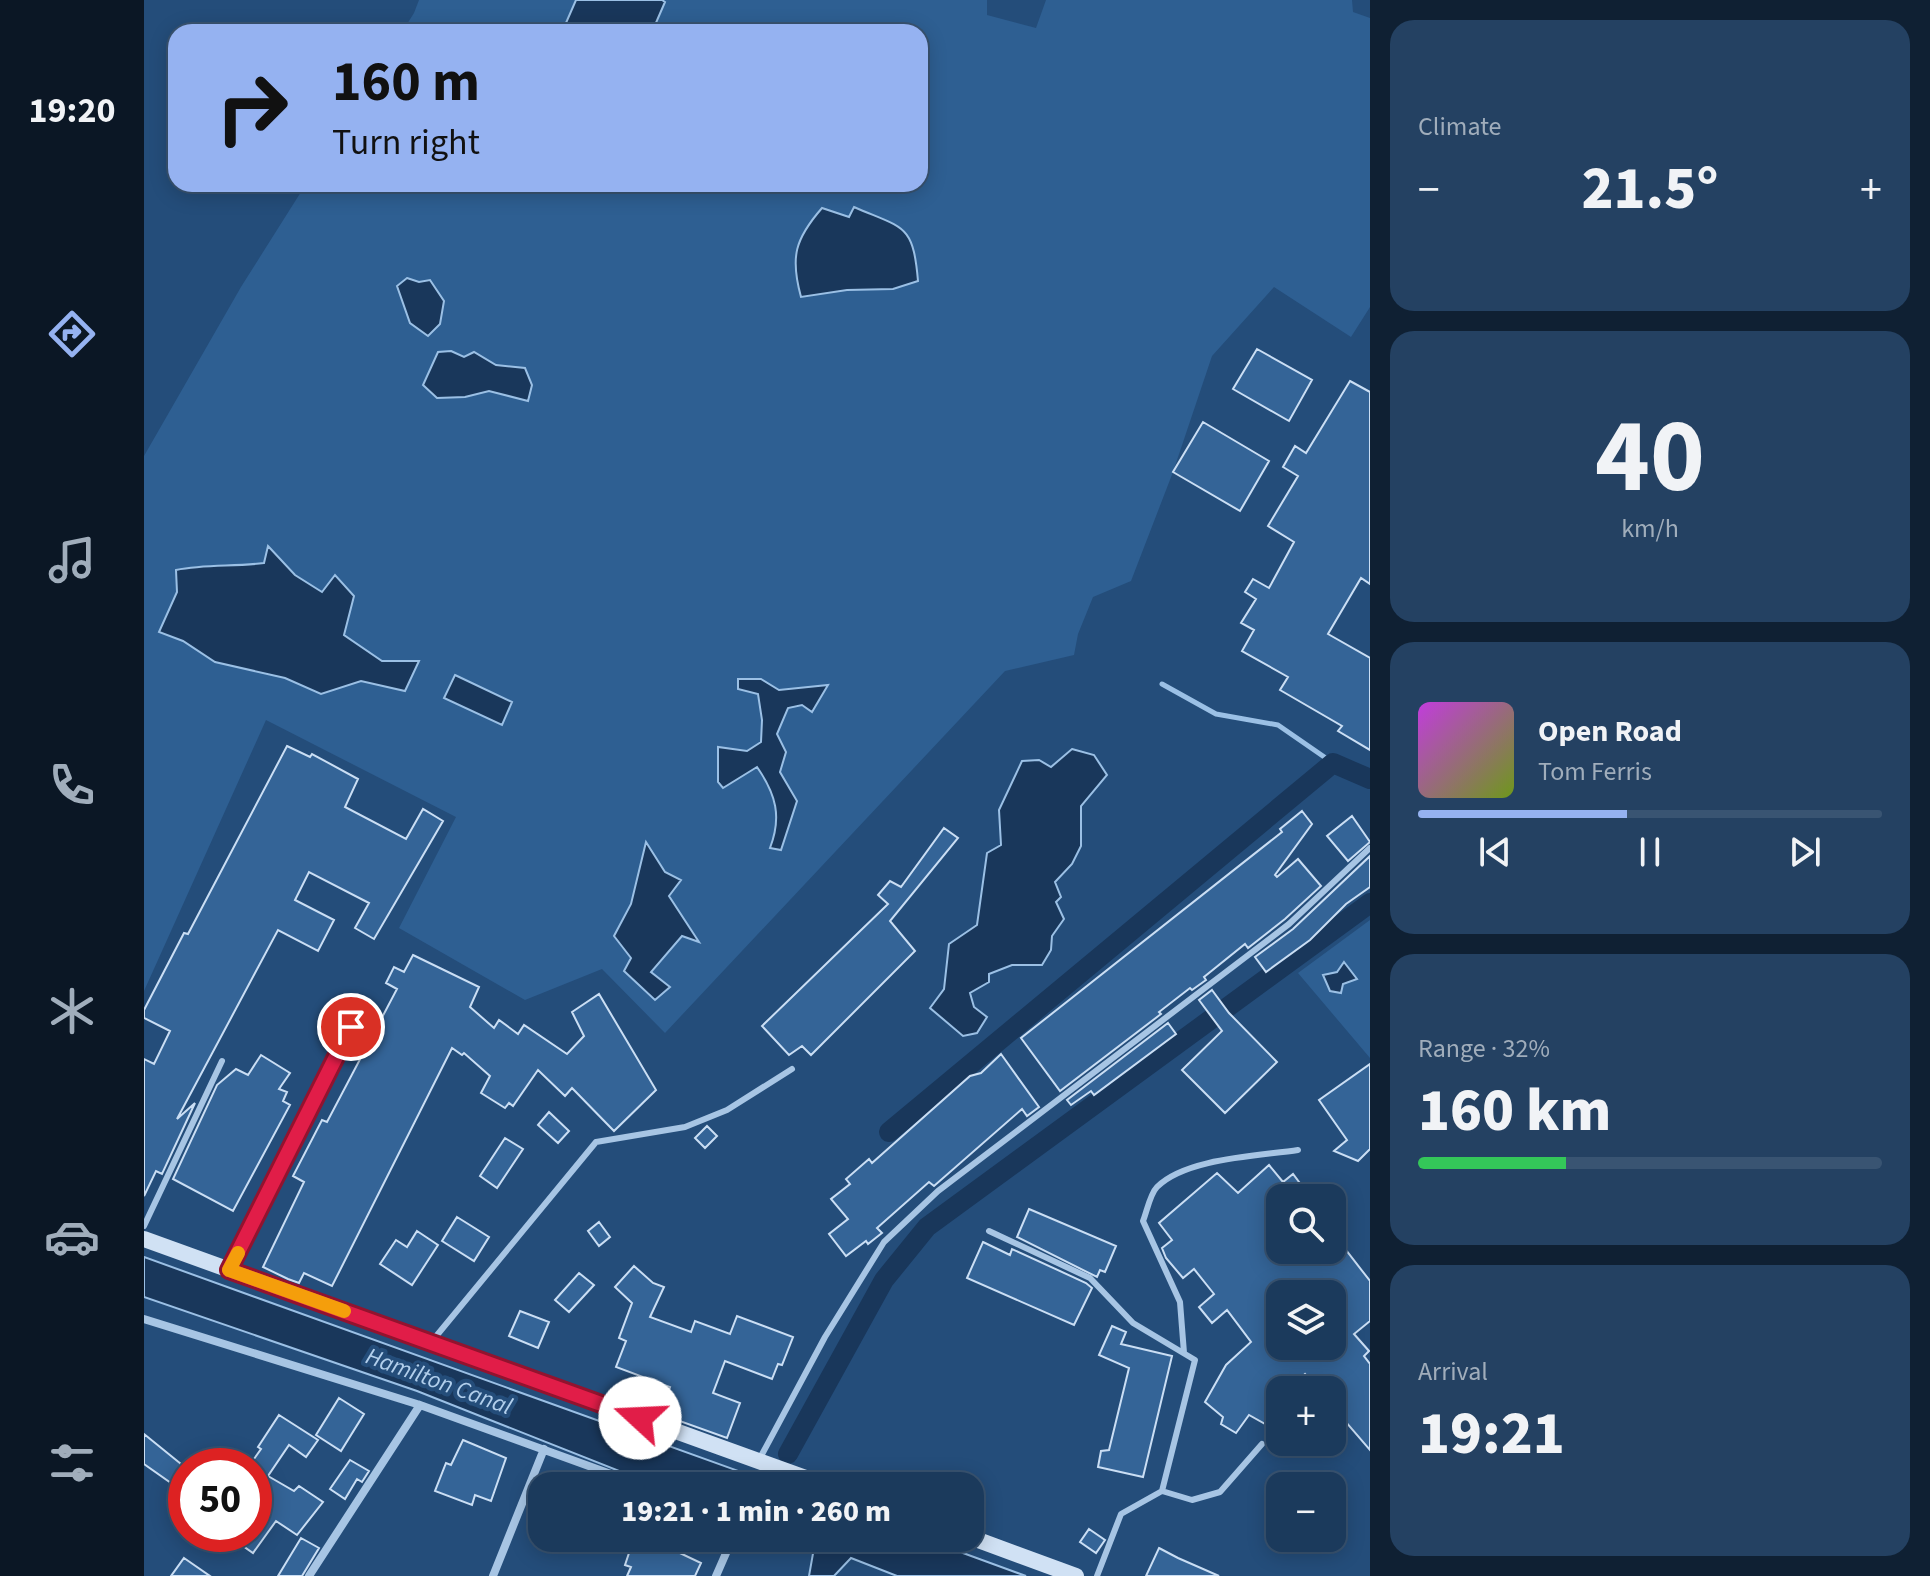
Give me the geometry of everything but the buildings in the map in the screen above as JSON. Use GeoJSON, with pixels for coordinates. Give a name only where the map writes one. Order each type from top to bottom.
{"type":"FeatureCollection","features":[{"type":"Feature","properties":{"kind":"main road"},"geometry":{"type":"LineString","coordinates":[[144,1239],[789,1472]]}},
{"type":"Feature","properties":{"kind":"main road"},"geometry":{"type":"LineString","coordinates":[[984,1542],[1076,1576]]}},
{"type":"Feature","properties":{"kind":"street"},"geometry":{"type":"LineString","coordinates":[[144,1319],[420,1405],[606,1472]]}},
{"type":"Feature","properties":{"kind":"street"},"geometry":{"type":"LineString","coordinates":[[309,1576],[420,1405]]}},
{"type":"Feature","properties":{"kind":"street"},"geometry":{"type":"LineString","coordinates":[[493,1576],[544,1449]]}},
{"type":"Feature","properties":{"kind":"street"},"geometry":{"type":"LineString","coordinates":[[716,1576],[726,1552]]}},
{"type":"Feature","properties":{"kind":"lane"},"geometry":{"type":"LineString","coordinates":[[759,1461],[825,1337],[884,1242],[938,1191],[1289,924],[1370,848]]}},
{"type":"Feature","properties":{"kind":"lane"},"geometry":{"type":"LineString","coordinates":[[229,1270],[351,1027]]}},
{"type":"Feature","properties":{"kind":"lane"},"geometry":{"type":"LineString","coordinates":[[144,1226],[222,1061]]}},
{"type":"Feature","properties":{"kind":"lane"},"geometry":{"type":"LineString","coordinates":[[431,1343],[596,1142],[685,1127],[727,1110],[792,1069]]}},
{"type":"Feature","properties":{"kind":"lane"},"geometry":{"type":"LineString","coordinates":[[1184,1353],[1180,1302],[1143,1221],[1155,1189],[1170,1177],[1198,1166],[1298,1150]]}},
{"type":"Feature","properties":{"kind":"lane"},"geometry":{"type":"LineString","coordinates":[[989,1231],[1090,1278],[1133,1323],[1195,1360],[1162,1491]]}},
{"type":"Feature","properties":{"kind":"lane"},"geometry":{"type":"LineString","coordinates":[[1097,1576],[1121,1514],[1162,1491],[1192,1500],[1220,1492],[1262,1444]]}},
{"type":"Feature","properties":{"kind":"shaded area"},"geometry":{"type":"Polygon","coordinates":[[[419,0],[576,0],[566,24],[407,24],[419,0]]]}},
{"type":"Feature","properties":{"kind":"shaded area"},"geometry":{"type":"Polygon","coordinates":[[[662,0],[987,0],[987,15],[1036,28],[1046,0],[1352,0],[1353,12],[1370,18],[1370,307],[1351,337],[1274,287],[1212,356],[1173,472],[1131,581],[1093,597],[1078,634],[1074,655],[1005,671],[665,1033],[602,969],[525,1000],[399,928],[456,817],[266,720],[144,991],[144,456],[241,287],[301,192],[928,192],[928,24],[655,24],[665,2],[662,0]]]}},
{"type":"Feature","properties":{"kind":"shaded area"},"geometry":{"type":"Polygon","coordinates":[[[1370,920],[1370,1058],[1298,973],[1370,920]]]}},
{"type":"Feature","properties":{"kind":"water"},"geometry":{"type":"Polygon","coordinates":[[[576,0],[665,2],[655,24],[566,24],[576,0]]]}},
{"type":"Feature","properties":{"kind":"water"},"geometry":{"type":"Polygon","coordinates":[[[854,207],[903,230],[913,248],[918,281],[893,289],[847,290],[801,297],[796,259],[806,229],[822,208],[849,217],[854,207]]]}},
{"type":"Feature","properties":{"kind":"water"},"geometry":{"type":"Polygon","coordinates":[[[407,278],[419,282],[430,280],[444,301],[440,324],[428,336],[410,323],[397,286],[407,278]]]}},
{"type":"Feature","properties":{"kind":"water"},"geometry":{"type":"Polygon","coordinates":[[[451,351],[464,357],[474,352],[496,365],[525,368],[532,385],[528,401],[489,391],[465,397],[437,398],[423,385],[438,352],[451,351]]]}},
{"type":"Feature","properties":{"kind":"water"},"geometry":{"type":"Polygon","coordinates":[[[268,546],[295,575],[322,592],[335,575],[354,596],[344,635],[382,661],[419,661],[405,691],[361,681],[321,694],[285,678],[215,662],[183,641],[159,632],[177,592],[176,570],[264,563],[268,546]]]}},
{"type":"Feature","properties":{"kind":"water"},"geometry":{"type":"Polygon","coordinates":[[[455,675],[512,702],[502,725],[444,698],[455,675]]]}},
{"type":"Feature","properties":{"kind":"water"},"geometry":{"type":"Polygon","coordinates":[[[738,679],[761,679],[779,690],[828,685],[812,712],[802,705],[788,708],[777,734],[786,752],[780,772],[797,801],[781,850],[770,848],[776,826],[775,806],[769,787],[757,767],[723,788],[718,782],[718,747],[747,751],[761,742],[758,694],[738,689],[738,679]]]}},
{"type":"Feature","properties":{"kind":"water"},"geometry":{"type":"Polygon","coordinates":[[[1072,749],[1094,755],[1107,775],[1081,806],[1081,846],[1072,864],[1055,882],[1061,897],[1056,902],[1064,919],[1052,936],[1051,950],[1042,965],[1012,965],[989,974],[989,982],[970,993],[974,1007],[987,1017],[977,1033],[963,1036],[930,1008],[944,989],[949,944],[977,925],[987,853],[1001,845],[999,810],[1022,761],[1039,760],[1051,767],[1072,749]]]}},
{"type":"Feature","properties":{"kind":"water"},"geometry":{"type":"Polygon","coordinates":[[[646,842],[665,872],[681,880],[669,896],[699,942],[682,936],[651,972],[670,987],[655,1000],[624,971],[631,958],[614,936],[631,904],[646,842]]]}},
{"type":"Feature","properties":{"kind":"water"},"geometry":{"type":"Polygon","coordinates":[[[1344,962],[1357,979],[1343,984],[1341,993],[1330,991],[1323,975],[1337,972],[1344,962]]]}},
{"type":"Feature","properties":{"kind":"water","name":"Hamilton Canal"},"geometry":{"type":"Polygon","coordinates":[[[144,1257],[741,1472],[622,1472],[417,1391],[144,1297],[144,1257]]]}},
{"type":"Feature","properties":{"kind":"water"},"geometry":{"type":"Polygon","coordinates":[[[813,1552],[960,1552],[1026,1576],[897,1576],[851,1558],[834,1576],[809,1576],[813,1552]]]}},
{"type":"Feature","properties":{"kind":"waterway"},"geometry":{"type":"LineString","coordinates":[[1162,684],[1216,714],[1278,725],[1333,763]]}},
{"type":"Feature","properties":{"kind":"waterway"},"geometry":{"type":"LineString","coordinates":[[889,1132],[1333,763],[1370,779]]}},
{"type":"Feature","properties":{"kind":"waterway"},"geometry":{"type":"LineString","coordinates":[[788,1454],[884,1280],[927,1227],[1370,903]]}},
{"type":"Feature","properties":{"kind":"slow traffic"},"geometry":{"type":"LineString","coordinates":[[238,1253],[229,1270],[344,1311]]}},
{"type":"Feature","properties":{"kind":"route"},"geometry":{"type":"LineString","coordinates":[[351,1027],[229,1270],[640,1418]]}}]}
